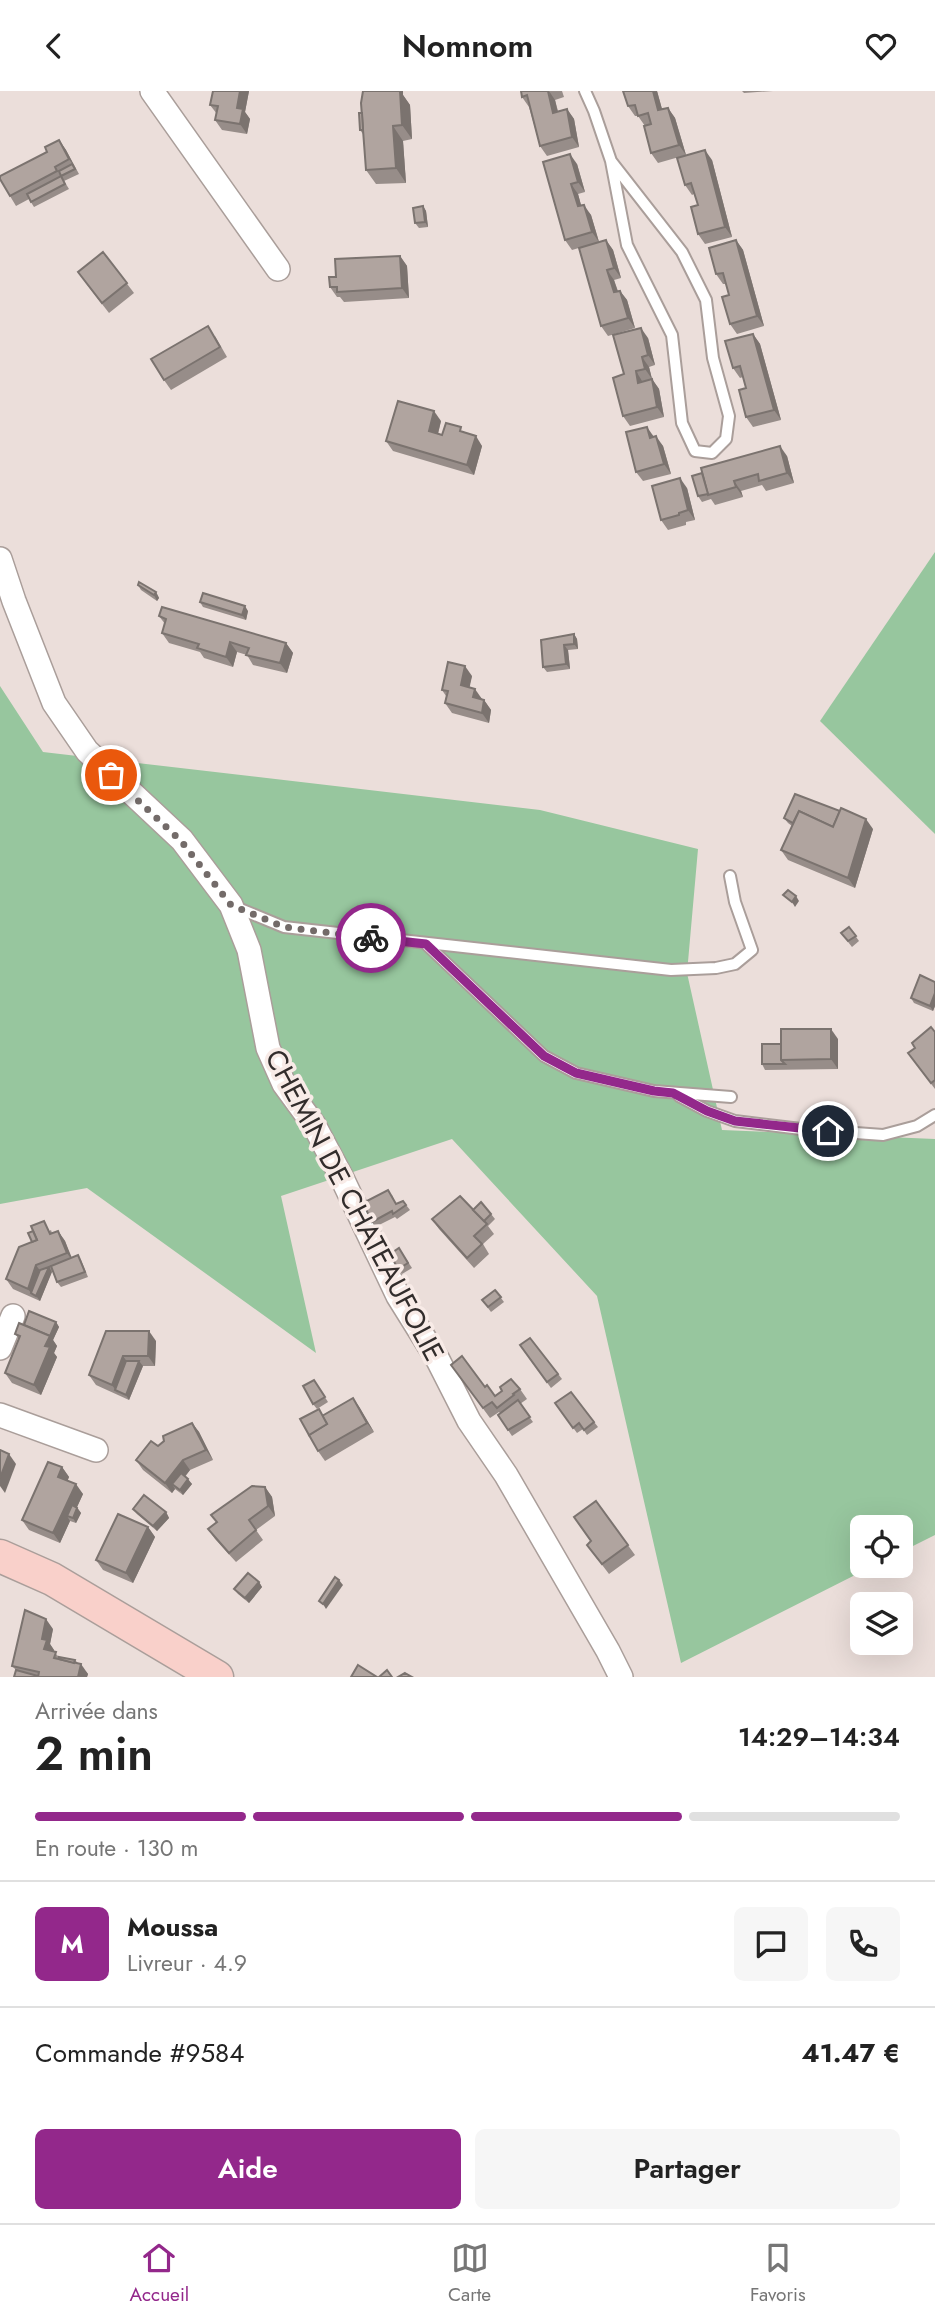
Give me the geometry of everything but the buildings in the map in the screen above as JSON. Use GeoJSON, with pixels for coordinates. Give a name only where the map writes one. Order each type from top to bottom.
{"type":"FeatureCollection","features":[{"type":"Feature","properties":{"kind":"main road"},"geometry":{"type":"LineString","coordinates":[[0,1556],[52,1580],[217,1677]]}},
{"type":"Feature","properties":{"kind":"street"},"geometry":{"type":"LineString","coordinates":[[152,91],[278,269]]}},
{"type":"Feature","properties":{"kind":"street","name":"CHEMIN DE CHATEAUFOLIE"},"geometry":{"type":"LineString","coordinates":[[0,559],[54,703],[88,751],[181,841],[231,905],[249,950],[268,1048],[285,1084],[314,1125],[398,1296],[438,1360],[469,1421],[506,1475],[621,1677]]}},
{"type":"Feature","properties":{"kind":"street"},"geometry":{"type":"LineString","coordinates":[[0,1349],[13,1316]]}},
{"type":"Feature","properties":{"kind":"street"},"geometry":{"type":"LineString","coordinates":[[0,1415],[96,1450]]}},
{"type":"Feature","properties":{"kind":"lane"},"geometry":{"type":"LineString","coordinates":[[585,91],[611,161],[627,245],[672,335],[682,423],[695,451],[712,453],[726,439],[729,417],[713,358],[706,300],[682,252],[611,161]]}},
{"type":"Feature","properties":{"kind":"lane"},"geometry":{"type":"LineString","coordinates":[[231,905],[284,927],[671,971],[735,964],[752,950],[735,902],[730,876]]}},
{"type":"Feature","properties":{"kind":"lane"},"geometry":{"type":"LineString","coordinates":[[426,944],[544,1056],[576,1073],[654,1091],[731,1097]]}},
{"type":"Feature","properties":{"kind":"lane"},"geometry":{"type":"LineString","coordinates":[[673,1093],[707,1111],[735,1121],[801,1129],[883,1135],[917,1126],[935,1115]]}},
{"type":"Feature","properties":{"kind":"green space"},"geometry":{"type":"Polygon","coordinates":[[[935,552],[935,834],[820,721],[935,552]]]}},
{"type":"Feature","properties":{"kind":"green space"},"geometry":{"type":"Polygon","coordinates":[[[0,686],[43,752],[540,810],[698,849],[687,973],[722,1130],[935,1139],[935,1535],[913,1546],[913,1515],[850,1515],[850,1578],[681,1663],[597,1296],[452,1139],[281,1196],[316,1353],[87,1188],[0,1204],[0,686]]]}},
{"type":"Feature","properties":{"kind":"way so far"},"geometry":{"type":"LineString","coordinates":[[111,775],[181,841],[231,905],[284,927],[371,938]]}},
{"type":"Feature","properties":{"kind":"route"},"geometry":{"type":"LineString","coordinates":[[371,938],[426,944],[544,1056],[576,1073],[673,1093],[707,1111],[735,1121],[828,1131]]}}]}
